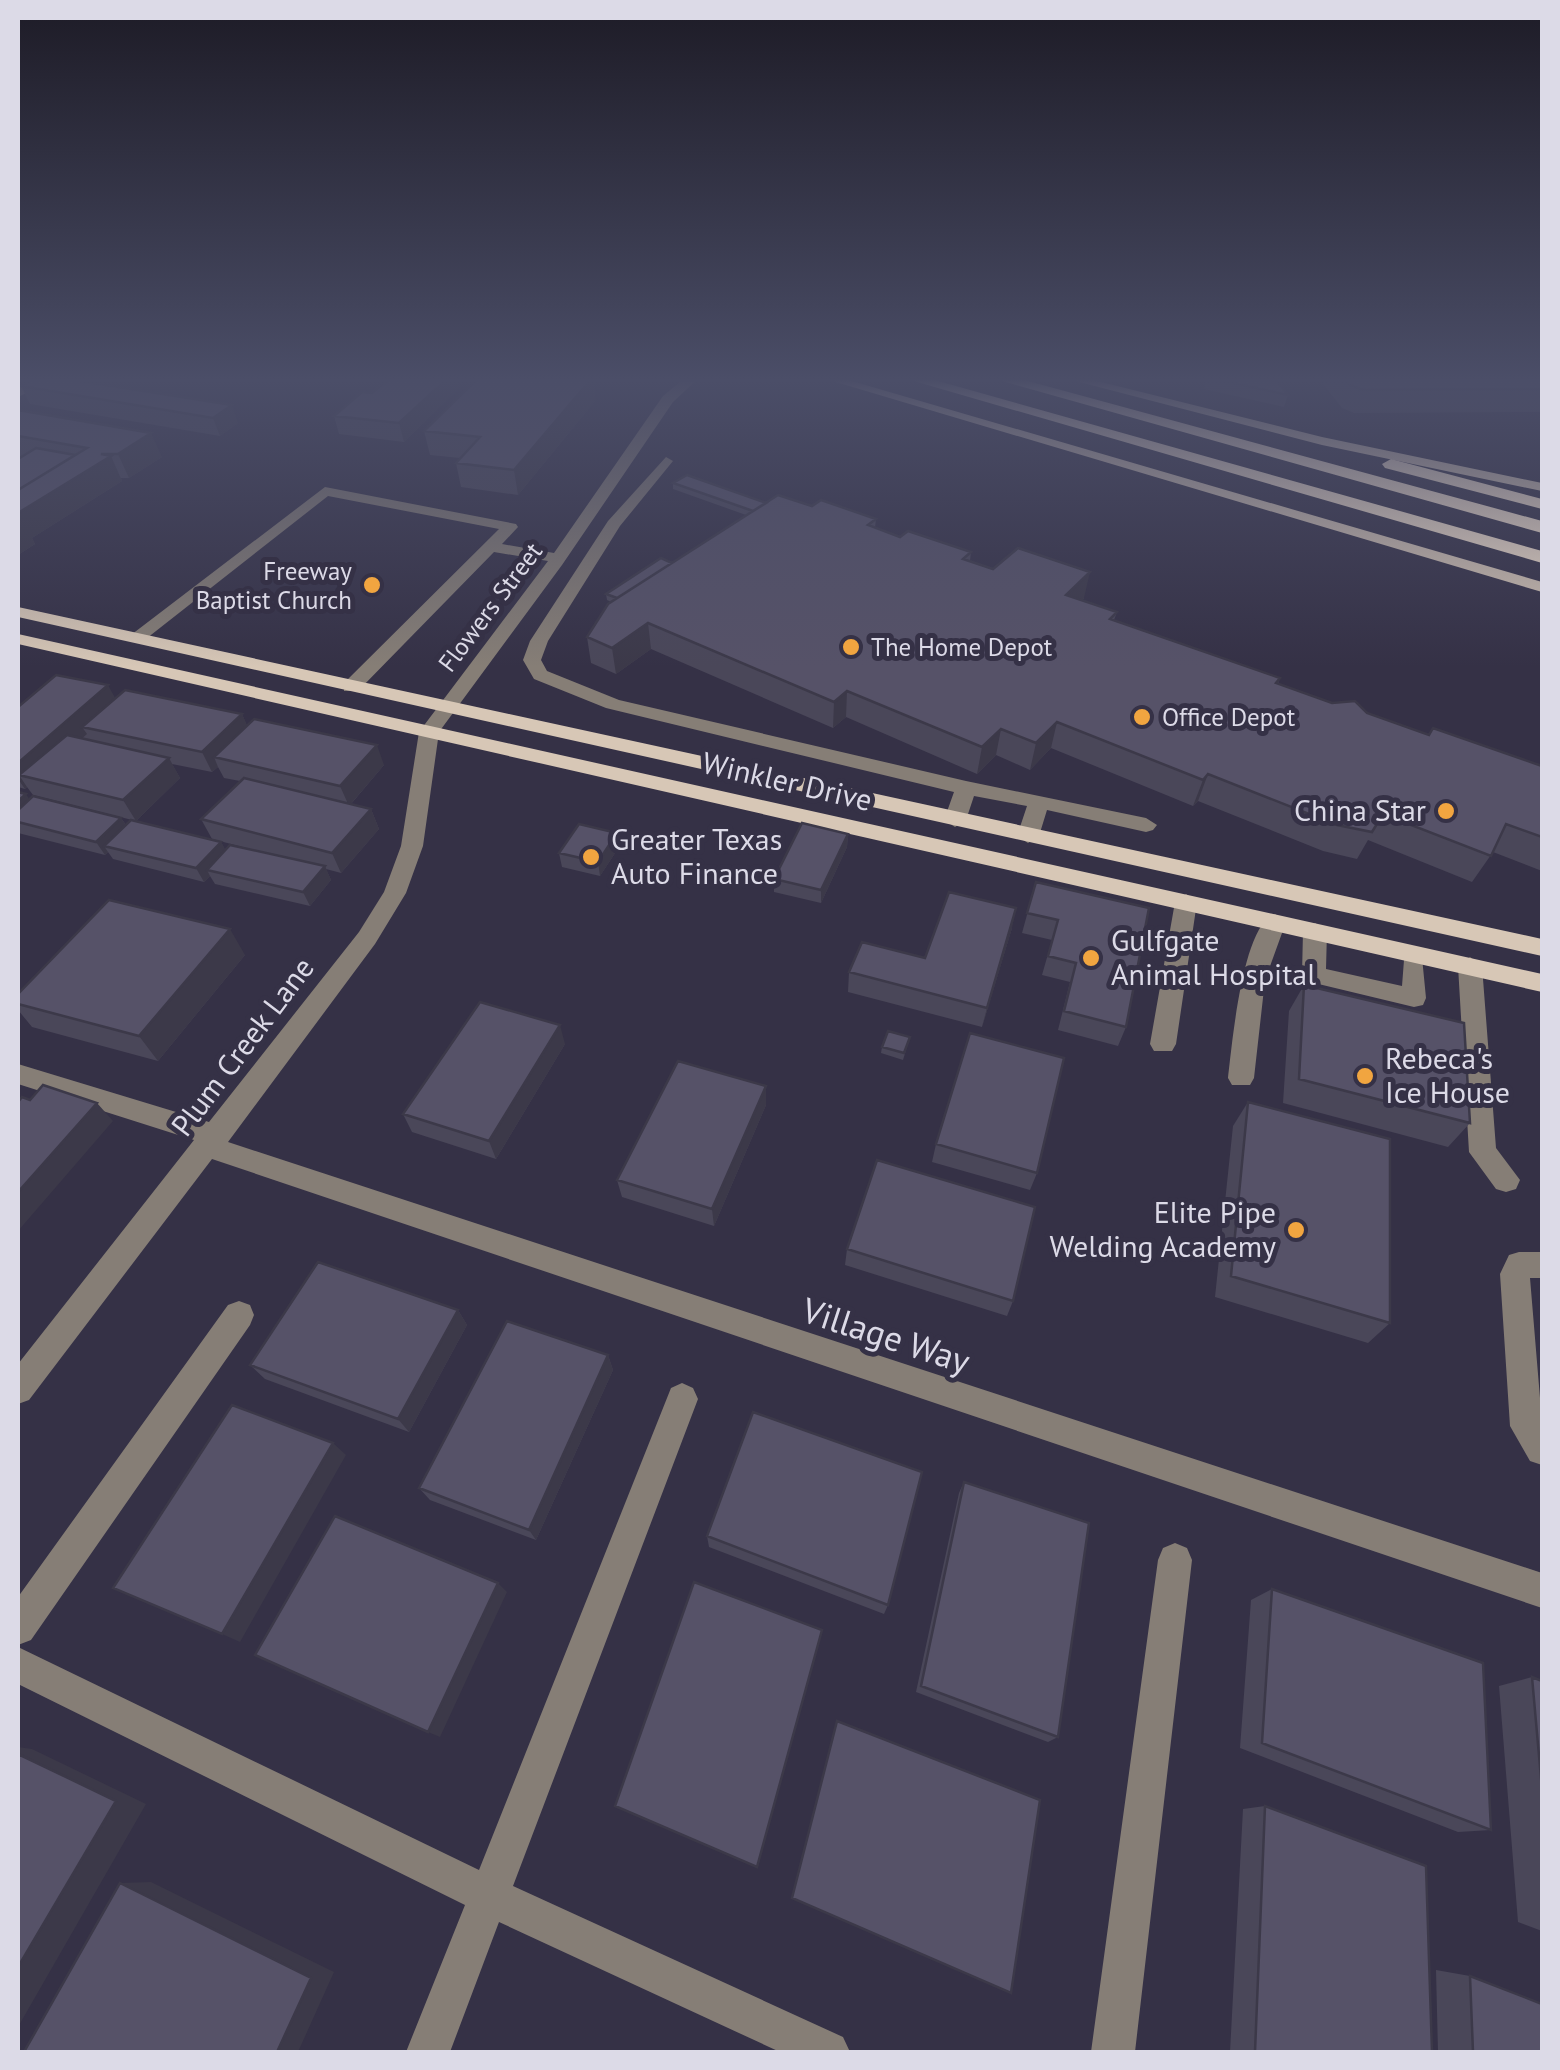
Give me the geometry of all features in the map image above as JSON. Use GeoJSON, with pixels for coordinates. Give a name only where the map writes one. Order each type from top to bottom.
{"type":"FeatureCollection","features":[{"type":"Feature","properties":{"kind":"highway"},"geometry":{"type":"LineString","coordinates":[[1250,474],[1542,556]]}},
{"type":"Feature","properties":{"kind":"highway"},"geometry":{"type":"LineString","coordinates":[[1297,474],[1542,542]]}},
{"type":"Feature","properties":{"kind":"highway"},"geometry":{"type":"LineString","coordinates":[[1346,474],[1542,527]]}},
{"type":"Feature","properties":{"kind":"highway"},"geometry":{"type":"LineString","coordinates":[[1408,474],[1542,503]]}},
{"type":"Feature","properties":{"kind":"highway"},"geometry":{"type":"LineString","coordinates":[[1426,474],[1542,503]]}},
{"type":"Feature","properties":{"kind":"main road"},"geometry":{"type":"LineString","coordinates":[[1154,474],[1542,587]]}},
{"type":"Feature","properties":{"kind":"main road"},"geometry":{"type":"LineString","coordinates":[[1478,474],[1542,487]]}},
{"type":"Feature","properties":{"kind":"main road","name":"Winkler Drive"},"geometry":{"type":"LineString","coordinates":[[19,614],[1542,948]]}},
{"type":"Feature","properties":{"kind":"main road","name":"Winkler Drive"},"geometry":{"type":"LineString","coordinates":[[18,639],[1542,983]]}},
{"type":"Feature","properties":{"kind":"main road"},"geometry":{"type":"LineString","coordinates":[[864,830],[878,803]]}},
{"type":"Feature","properties":{"kind":"main road"},"geometry":{"type":"LineString","coordinates":[[1228,912],[1234,881]]}},
{"type":"Feature","properties":{"kind":"main road"},"geometry":{"type":"LineString","coordinates":[[1470,966],[1478,957],[1496,957],[1542,967]]}},
{"type":"Feature","properties":{"kind":"street","name":"Flowers Street"},"geometry":{"type":"LineString","coordinates":[[445,708],[617,474]]}},
{"type":"Feature","properties":{"kind":"street"},"geometry":{"type":"LineString","coordinates":[[656,474],[614,524],[539,641],[532,660],[540,675],[614,704],[966,788],[1146,825]]}},
{"type":"Feature","properties":{"kind":"street"},"geometry":{"type":"LineString","coordinates":[[136,638],[325,491],[510,527],[351,687]]}},
{"type":"Feature","properties":{"kind":"street"},"geometry":{"type":"LineString","coordinates":[[490,547],[558,558]]}},
{"type":"Feature","properties":{"kind":"street"},"geometry":{"type":"LineString","coordinates":[[500,636],[539,641]]}},
{"type":"Feature","properties":{"kind":"street","name":"Plum Creek Lane"},"geometry":{"type":"LineString","coordinates":[[18,1389],[367,938],[394,893],[412,846],[429,732],[445,708]]}},
{"type":"Feature","properties":{"kind":"street"},"geometry":{"type":"LineString","coordinates":[[955,820],[966,788]]}},
{"type":"Feature","properties":{"kind":"street"},"geometry":{"type":"LineString","coordinates":[[1028,836],[1039,802]]}},
{"type":"Feature","properties":{"kind":"street"},"geometry":{"type":"LineString","coordinates":[[1164,1044],[1186,902]]}},
{"type":"Feature","properties":{"kind":"street"},"geometry":{"type":"LineString","coordinates":[[1240,1078],[1253,980],[1275,922]]}},
{"type":"Feature","properties":{"kind":"street"},"geometry":{"type":"LineString","coordinates":[[1314,931],[1314,976],[1414,998],[1413,953]]}},
{"type":"Feature","properties":{"kind":"street"},"geometry":{"type":"LineString","coordinates":[[1470,966],[1484,1152],[1506,1180]]}},
{"type":"Feature","properties":{"kind":"street","name":"Village Way"},"geometry":{"type":"LineString","coordinates":[[18,1074],[1542,1591]]}},
{"type":"Feature","properties":{"kind":"street"},"geometry":{"type":"LineString","coordinates":[[1542,1264],[1519,1265],[1514,1274],[1526,1426],[1542,1449]]}},
{"type":"Feature","properties":{"kind":"street"},"geometry":{"type":"LineString","coordinates":[[18,1627],[239,1315]]}},
{"type":"Feature","properties":{"kind":"street"},"geometry":{"type":"LineString","coordinates":[[428,2052],[682,1398]]}},
{"type":"Feature","properties":{"kind":"street"},"geometry":{"type":"LineString","coordinates":[[1113,2052],[1175,1560]]}},
{"type":"Feature","properties":{"kind":"street"},"geometry":{"type":"LineString","coordinates":[[18,1665],[488,1896],[828,2052]]}},
{"type":"Feature","properties":{"kind":"building"},"geometry":{"type":"Polygon","coordinates":[[[18,474],[45,474],[18,490],[18,474]]]}},
{"type":"Feature","properties":{"kind":"building"},"geometry":{"type":"Polygon","coordinates":[[[45,474],[82,474],[18,513],[18,490],[45,474]]]}},
{"type":"Feature","properties":{"kind":"building"},"geometry":{"type":"Polygon","coordinates":[[[687,475],[766,503],[753,511],[673,483],[687,475]]]}},
{"type":"Feature","properties":{"kind":"building"},"geometry":{"type":"Polygon","coordinates":[[[778,495],[812,506],[821,500],[876,519],[868,525],[900,537],[908,531],[971,552],[963,559],[993,569],[1018,548],[1090,572],[1066,595],[1117,612],[1110,619],[1280,678],[1276,683],[1332,703],[1355,701],[1367,713],[1429,735],[1433,728],[1542,766],[1542,837],[1506,824],[1491,856],[1383,814],[1372,832],[1337,825],[1208,774],[1203,780],[1057,722],[1036,743],[1001,729],[982,747],[847,691],[834,702],[648,623],[612,648],[587,637],[608,604],[778,495]]]}},
{"type":"Feature","properties":{"kind":"building"},"geometry":{"type":"Polygon","coordinates":[[[661,558],[672,563],[617,598],[606,594],[661,558]]]}},
{"type":"Feature","properties":{"kind":"building"},"geometry":{"type":"Polygon","coordinates":[[[56,675],[108,685],[18,763],[18,707],[56,675]]]}},
{"type":"Feature","properties":{"kind":"building"},"geometry":{"type":"Polygon","coordinates":[[[125,690],[242,714],[202,752],[82,727],[125,690]]]}},
{"type":"Feature","properties":{"kind":"building"},"geometry":{"type":"Polygon","coordinates":[[[254,719],[377,745],[340,786],[214,757],[254,719]]]}},
{"type":"Feature","properties":{"kind":"building"},"geometry":{"type":"Polygon","coordinates":[[[67,735],[169,758],[123,800],[19,775],[67,735]]]}},
{"type":"Feature","properties":{"kind":"building"},"geometry":{"type":"Polygon","coordinates":[[[244,778],[371,809],[332,853],[201,819],[244,778]]]}},
{"type":"Feature","properties":{"kind":"building"},"geometry":{"type":"Polygon","coordinates":[[[33,796],[121,818],[96,842],[18,822],[18,810],[33,796]]]}},
{"type":"Feature","properties":{"kind":"building"},"geometry":{"type":"Polygon","coordinates":[[[131,820],[221,842],[196,868],[104,846],[131,820]]]}},
{"type":"Feature","properties":{"kind":"building"},"geometry":{"type":"Polygon","coordinates":[[[802,823],[848,834],[821,890],[774,879],[802,823]]]}},
{"type":"Feature","properties":{"kind":"building"},"geometry":{"type":"Polygon","coordinates":[[[579,824],[617,833],[598,862],[559,853],[579,824]]]}},
{"type":"Feature","properties":{"kind":"building"},"geometry":{"type":"Polygon","coordinates":[[[230,845],[325,866],[303,892],[207,870],[230,845]]]}},
{"type":"Feature","properties":{"kind":"building","name":"Gulfgate Animal Hospital"},"geometry":{"type":"Polygon","coordinates":[[[1036,882],[1149,908],[1126,1027],[1064,1011],[1076,963],[1048,956],[1058,920],[1027,913],[1036,882]]]}},
{"type":"Feature","properties":{"kind":"building"},"geometry":{"type":"Polygon","coordinates":[[[949,892],[1016,908],[987,1008],[849,972],[862,942],[925,958],[949,892]]]}},
{"type":"Feature","properties":{"kind":"building"},"geometry":{"type":"Polygon","coordinates":[[[109,900],[230,929],[139,1036],[18,1004],[18,994],[109,900]]]}},
{"type":"Feature","properties":{"kind":"building","name":"Rebeca's Ice House"},"geometry":{"type":"Polygon","coordinates":[[[1304,985],[1464,1023],[1470,1123],[1299,1079],[1304,985]]]}},
{"type":"Feature","properties":{"kind":"building"},"geometry":{"type":"Polygon","coordinates":[[[480,1002],[560,1025],[489,1141],[403,1114],[480,1002]]]}},
{"type":"Feature","properties":{"kind":"building"},"geometry":{"type":"Polygon","coordinates":[[[888,1031],[910,1037],[904,1053],[882,1047],[888,1031]]]}},
{"type":"Feature","properties":{"kind":"building"},"geometry":{"type":"Polygon","coordinates":[[[970,1033],[1064,1058],[1037,1173],[936,1144],[970,1033]]]}},
{"type":"Feature","properties":{"kind":"building"},"geometry":{"type":"Polygon","coordinates":[[[678,1061],[766,1086],[712,1209],[617,1180],[678,1061]]]}},
{"type":"Feature","properties":{"kind":"building"},"geometry":{"type":"Polygon","coordinates":[[[43,1085],[97,1103],[18,1192],[18,1102],[22,1097],[30,1100],[43,1085]]]}},
{"type":"Feature","properties":{"kind":"building","name":"Elite Pipe Welding Academy"},"geometry":{"type":"Polygon","coordinates":[[[1248,1102],[1390,1139],[1390,1323],[1231,1276],[1248,1102]]]}},
{"type":"Feature","properties":{"kind":"building"},"geometry":{"type":"Polygon","coordinates":[[[877,1160],[1035,1207],[1013,1301],[847,1249],[877,1160]]]}},
{"type":"Feature","properties":{"kind":"building"},"geometry":{"type":"Polygon","coordinates":[[[318,1262],[458,1310],[398,1419],[250,1365],[318,1262]]]}},
{"type":"Feature","properties":{"kind":"building"},"geometry":{"type":"Polygon","coordinates":[[[507,1321],[608,1355],[529,1530],[419,1488],[507,1321]]]}},
{"type":"Feature","properties":{"kind":"building"},"geometry":{"type":"Polygon","coordinates":[[[232,1405],[333,1443],[222,1634],[113,1588],[232,1405]]]}},
{"type":"Feature","properties":{"kind":"building"},"geometry":{"type":"Polygon","coordinates":[[[753,1412],[922,1472],[888,1605],[707,1536],[753,1412]]]}},
{"type":"Feature","properties":{"kind":"building"},"geometry":{"type":"Polygon","coordinates":[[[964,1482],[1089,1523],[1058,1737],[921,1686],[964,1482]]]}},
{"type":"Feature","properties":{"kind":"building"},"geometry":{"type":"Polygon","coordinates":[[[335,1516],[498,1583],[428,1732],[255,1655],[335,1516]]]}},
{"type":"Feature","properties":{"kind":"building"},"geometry":{"type":"Polygon","coordinates":[[[694,1582],[822,1630],[757,1867],[615,1806],[694,1582]]]}},
{"type":"Feature","properties":{"kind":"building"},"geometry":{"type":"Polygon","coordinates":[[[1272,1589],[1483,1663],[1491,1830],[1262,1743],[1272,1589]]]}},
{"type":"Feature","properties":{"kind":"building"},"geometry":{"type":"Polygon","coordinates":[[[1532,1677],[1542,1681],[1542,1789],[1532,1677]]]}},
{"type":"Feature","properties":{"kind":"building"},"geometry":{"type":"Polygon","coordinates":[[[837,1721],[1040,1800],[1011,1993],[792,1898],[837,1721]]]}},
{"type":"Feature","properties":{"kind":"building"},"geometry":{"type":"Polygon","coordinates":[[[18,1754],[116,1801],[18,1967],[18,1754]]]}},
{"type":"Feature","properties":{"kind":"building"},"geometry":{"type":"Polygon","coordinates":[[[1265,1806],[1426,1866],[1432,2052],[1255,2052],[1265,1806]]]}},
{"type":"Feature","properties":{"kind":"building"},"geometry":{"type":"Polygon","coordinates":[[[120,1883],[311,1978],[277,2052],[24,2052],[120,1883]]]}},
{"type":"Feature","properties":{"kind":"building"},"geometry":{"type":"Polygon","coordinates":[[[1470,1976],[1542,2004],[1542,2052],[1473,2052],[1470,1976]]]}},
{"type":"Feature","properties":{"kind":"place","name":"Freeway Baptist Church"},"geometry":{"type":"Point","coordinates":[372,585]}},
{"type":"Feature","properties":{"kind":"place","name":"The Home Depot"},"geometry":{"type":"Point","coordinates":[851,647]}},
{"type":"Feature","properties":{"kind":"place","name":"Office Depot"},"geometry":{"type":"Point","coordinates":[1142,717]}},
{"type":"Feature","properties":{"kind":"place","name":"China Star"},"geometry":{"type":"Point","coordinates":[1446,811]}},
{"type":"Feature","properties":{"kind":"place","name":"Greater Texas Auto Finance"},"geometry":{"type":"Point","coordinates":[591,857]}},
{"type":"Feature","properties":{"kind":"place","name":"Gulfgate Animal Hospital"},"geometry":{"type":"Point","coordinates":[1091,958]}},
{"type":"Feature","properties":{"kind":"place","name":"Rebeca's Ice House"},"geometry":{"type":"Point","coordinates":[1365,1076]}},
{"type":"Feature","properties":{"kind":"place","name":"Elite Pipe Welding Academy"},"geometry":{"type":"Point","coordinates":[1296,1230]}}]}
